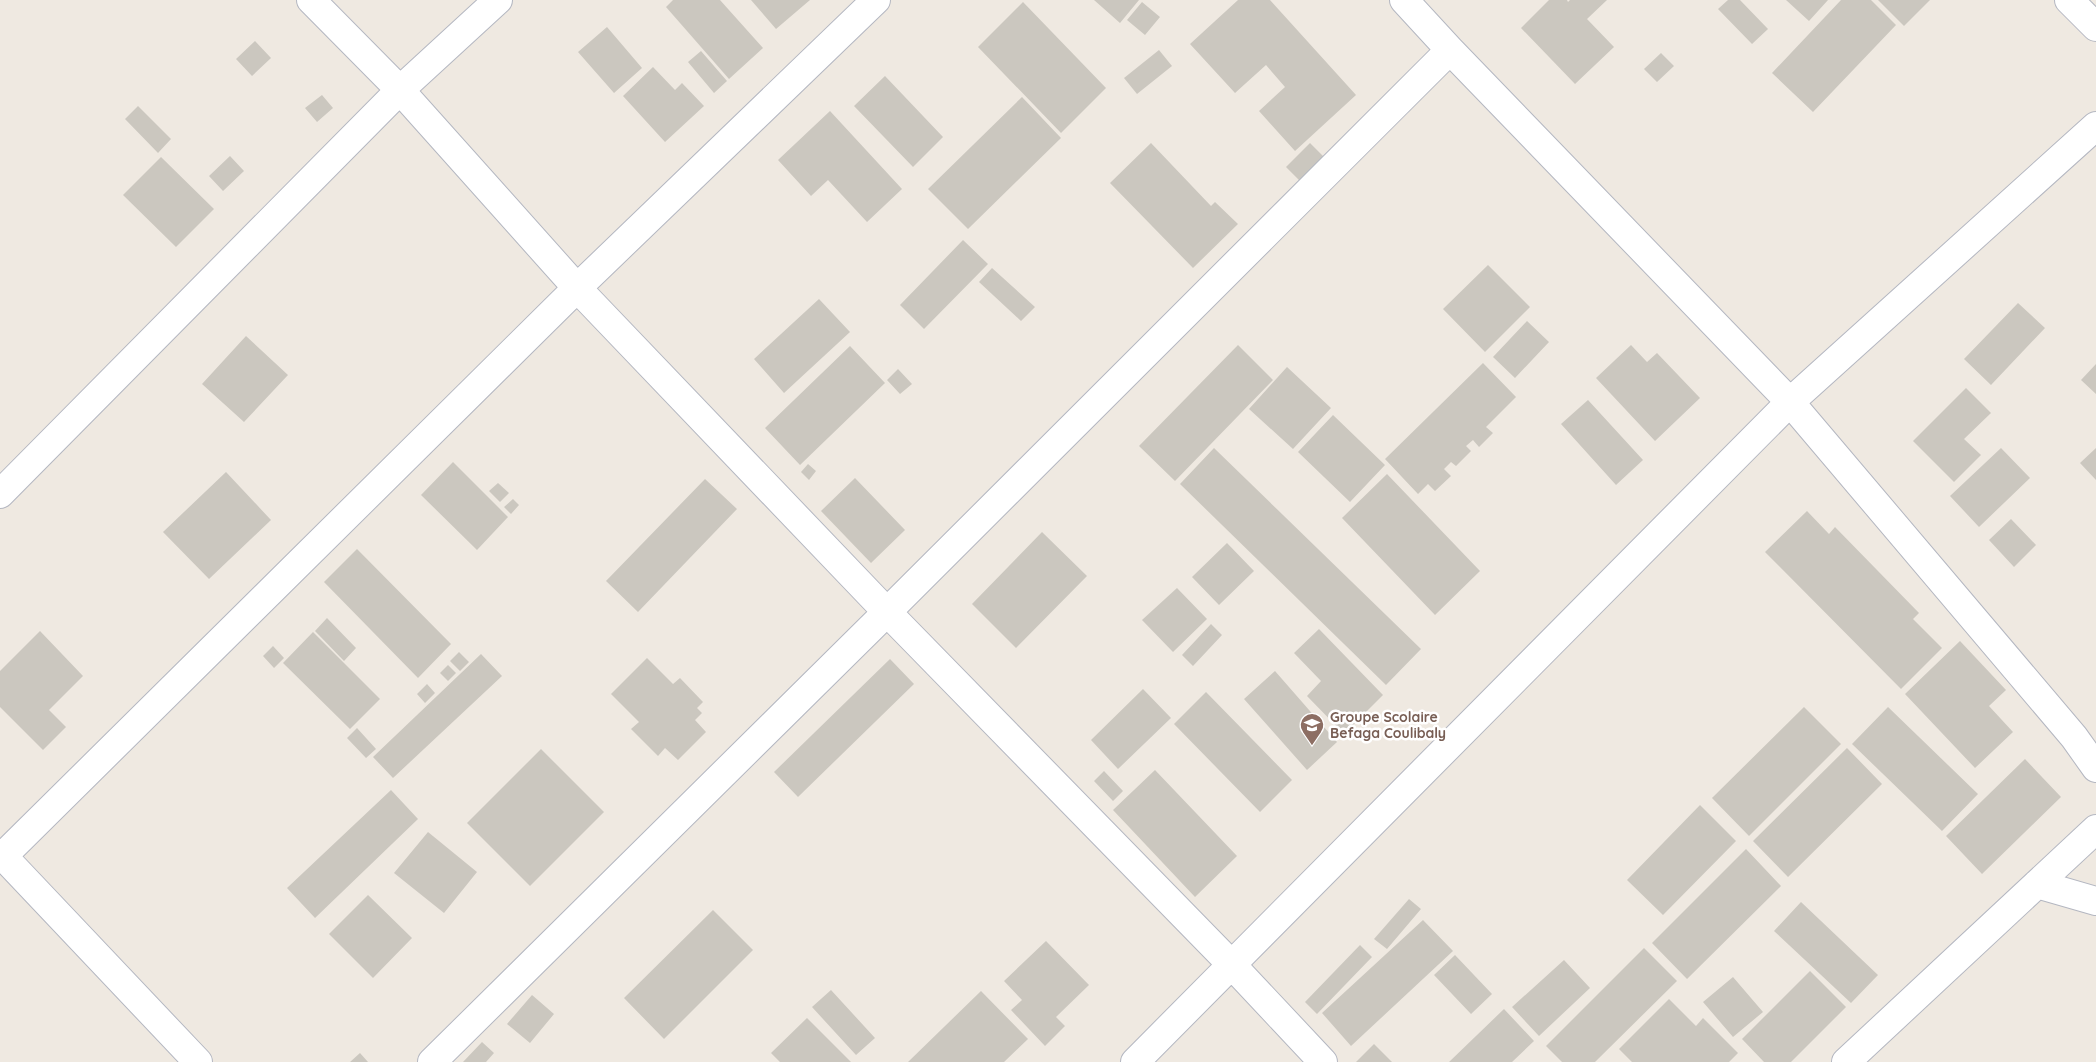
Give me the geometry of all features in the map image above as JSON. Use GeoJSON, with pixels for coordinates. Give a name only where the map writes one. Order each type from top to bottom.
{"type":"FeatureCollection","features":[{"type":"Feature","properties":{"kind":"street"},"geometry":{"type":"LineString","coordinates":[[311,0],[400,90],[577,288],[887,612],[1231,964],[1324,1062]]}},
{"type":"Feature","properties":{"kind":"street"},"geometry":{"type":"LineString","coordinates":[[0,494],[400,90],[498,0]]}},
{"type":"Feature","properties":{"kind":"street"},"geometry":{"type":"LineString","coordinates":[[198,1062],[1,854],[577,288],[876,0]]}},
{"type":"Feature","properties":{"kind":"street"},"geometry":{"type":"LineString","coordinates":[[1404,0],[1790,402],[2074,737],[2096,768]]}},
{"type":"Feature","properties":{"kind":"street"},"geometry":{"type":"LineString","coordinates":[[2069,0],[2096,27]]}},
{"type":"Feature","properties":{"kind":"street"},"geometry":{"type":"LineString","coordinates":[[432,1062],[887,612],[1450,50]]}},
{"type":"Feature","properties":{"kind":"street"},"geometry":{"type":"LineString","coordinates":[[1135,1062],[1790,402],[2096,126]]}},
{"type":"Feature","properties":{"kind":"street"},"geometry":{"type":"LineString","coordinates":[[1846,1062],[2096,829]]}},
{"type":"Feature","properties":{"kind":"street"},"geometry":{"type":"LineString","coordinates":[[2037,884],[2096,901]]}},
{"type":"Feature","properties":{"kind":"building"},"geometry":{"type":"Polygon","coordinates":[[[673,0],[720,0],[763,48],[729,79],[666,7],[673,0]]]}},
{"type":"Feature","properties":{"kind":"building"},"geometry":{"type":"Polygon","coordinates":[[[751,0],[810,0],[776,29],[751,0]]]}},
{"type":"Feature","properties":{"kind":"building"},"geometry":{"type":"Polygon","coordinates":[[[1094,0],[1139,0],[1120,23],[1094,0]]]}},
{"type":"Feature","properties":{"kind":"building"},"geometry":{"type":"Polygon","coordinates":[[[1238,0],[1270,0],[1356,95],[1295,151],[1259,111],[1285,87],[1266,65],[1235,93],[1190,44],[1238,0]]]}},
{"type":"Feature","properties":{"kind":"building"},"geometry":{"type":"Polygon","coordinates":[[[1549,0],[1567,0],[1568,2],[1570,0],[1607,0],[1587,19],[1614,47],[1575,84],[1521,28],[1549,0]]]}},
{"type":"Feature","properties":{"kind":"building"},"geometry":{"type":"Polygon","coordinates":[[[1728,0],[1740,0],[1768,29],[1752,44],[1718,9],[1728,0]]]}},
{"type":"Feature","properties":{"kind":"building"},"geometry":{"type":"Polygon","coordinates":[[[1786,0],[1828,0],[1809,21],[1786,0]]]}},
{"type":"Feature","properties":{"kind":"building"},"geometry":{"type":"Polygon","coordinates":[[[1841,0],[1871,0],[1896,25],[1813,112],[1772,73],[1841,0]]]}},
{"type":"Feature","properties":{"kind":"building"},"geometry":{"type":"Polygon","coordinates":[[[1878,0],[1930,0],[1904,26],[1878,0]]]}},
{"type":"Feature","properties":{"kind":"building"},"geometry":{"type":"Polygon","coordinates":[[[1023,2],[1106,88],[1061,133],[978,47],[1023,2]]]}},
{"type":"Feature","properties":{"kind":"building"},"geometry":{"type":"Polygon","coordinates":[[[1142,2],[1160,17],[1145,35],[1127,20],[1142,2]]]}},
{"type":"Feature","properties":{"kind":"building"},"geometry":{"type":"Polygon","coordinates":[[[607,27],[642,68],[614,93],[578,52],[607,27]]]}},
{"type":"Feature","properties":{"kind":"building"},"geometry":{"type":"Polygon","coordinates":[[[255,41],[271,58],[252,76],[236,59],[255,41]]]}},
{"type":"Feature","properties":{"kind":"building"},"geometry":{"type":"Polygon","coordinates":[[[1159,50],[1172,66],[1137,94],[1124,78],[1159,50]]]}},
{"type":"Feature","properties":{"kind":"building"},"geometry":{"type":"Polygon","coordinates":[[[701,51],[727,81],[714,93],[688,62],[701,51]]]}},
{"type":"Feature","properties":{"kind":"building"},"geometry":{"type":"Polygon","coordinates":[[[1661,53],[1674,66],[1657,82],[1644,69],[1661,53]]]}},
{"type":"Feature","properties":{"kind":"building"},"geometry":{"type":"Polygon","coordinates":[[[653,67],[675,90],[682,83],[704,106],[665,142],[623,96],[653,67]]]}},
{"type":"Feature","properties":{"kind":"building"},"geometry":{"type":"Polygon","coordinates":[[[885,76],[943,137],[913,167],[854,106],[885,76]]]}},
{"type":"Feature","properties":{"kind":"building"},"geometry":{"type":"Polygon","coordinates":[[[322,95],[333,108],[317,122],[305,108],[322,95]]]}},
{"type":"Feature","properties":{"kind":"building"},"geometry":{"type":"Polygon","coordinates":[[[1022,97],[1061,138],[968,229],[928,189],[1022,97]]]}},
{"type":"Feature","properties":{"kind":"building"},"geometry":{"type":"Polygon","coordinates":[[[138,106],[171,139],[158,153],[125,119],[138,106]]]}},
{"type":"Feature","properties":{"kind":"building"},"geometry":{"type":"Polygon","coordinates":[[[830,111],[902,189],[867,222],[828,180],[811,196],[778,160],[830,111]]]}},
{"type":"Feature","properties":{"kind":"building"},"geometry":{"type":"Polygon","coordinates":[[[1151,143],[1211,206],[1215,202],[1238,224],[1193,268],[1110,183],[1151,143]]]}},
{"type":"Feature","properties":{"kind":"building"},"geometry":{"type":"Polygon","coordinates":[[[1310,143],[1325,158],[1300,181],[1286,167],[1310,143]]]}},
{"type":"Feature","properties":{"kind":"building"},"geometry":{"type":"Polygon","coordinates":[[[230,156],[244,171],[223,191],[209,176],[230,156]]]}},
{"type":"Feature","properties":{"kind":"building"},"geometry":{"type":"Polygon","coordinates":[[[161,157],[214,209],[176,247],[123,195],[161,157]]]}},
{"type":"Feature","properties":{"kind":"building"},"geometry":{"type":"Polygon","coordinates":[[[963,240],[988,264],[924,329],[900,305],[963,240]]]}},
{"type":"Feature","properties":{"kind":"building"},"geometry":{"type":"Polygon","coordinates":[[[1488,265],[1530,307],[1485,352],[1443,309],[1488,265]]]}},
{"type":"Feature","properties":{"kind":"building"},"geometry":{"type":"Polygon","coordinates":[[[992,268],[1035,307],[1021,321],[979,282],[992,268]]]}},
{"type":"Feature","properties":{"kind":"building"},"geometry":{"type":"Polygon","coordinates":[[[819,299],[850,332],[784,393],[754,359],[819,299]]]}},
{"type":"Feature","properties":{"kind":"building"},"geometry":{"type":"Polygon","coordinates":[[[2018,303],[2045,328],[1991,385],[1964,359],[2018,303]]]}},
{"type":"Feature","properties":{"kind":"building"},"geometry":{"type":"Polygon","coordinates":[[[1527,321],[1549,342],[1515,378],[1493,357],[1527,321]]]}},
{"type":"Feature","properties":{"kind":"building"},"geometry":{"type":"Polygon","coordinates":[[[246,336],[288,375],[244,422],[202,384],[246,336]]]}},
{"type":"Feature","properties":{"kind":"building"},"geometry":{"type":"Polygon","coordinates":[[[1238,345],[1273,380],[1175,481],[1139,446],[1238,345]]]}},
{"type":"Feature","properties":{"kind":"building"},"geometry":{"type":"Polygon","coordinates":[[[1631,345],[1647,362],[1657,353],[1700,398],[1655,441],[1596,378],[1631,345]]]}},
{"type":"Feature","properties":{"kind":"building"},"geometry":{"type":"Polygon","coordinates":[[[850,346],[885,383],[800,465],[765,428],[850,346]]]}},
{"type":"Feature","properties":{"kind":"building"},"geometry":{"type":"Polygon","coordinates":[[[1483,363],[1516,397],[1486,427],[1493,433],[1479,447],[1473,440],[1466,446],[1471,451],[1456,466],[1451,462],[1444,469],[1451,476],[1435,491],[1428,484],[1418,494],[1385,459],[1483,363]]]}},
{"type":"Feature","properties":{"kind":"building"},"geometry":{"type":"Polygon","coordinates":[[[2096,364],[2096,394],[2081,380],[2096,364]]]}},
{"type":"Feature","properties":{"kind":"building"},"geometry":{"type":"Polygon","coordinates":[[[1287,367],[1331,408],[1293,449],[1249,409],[1287,367]]]}},
{"type":"Feature","properties":{"kind":"building"},"geometry":{"type":"Polygon","coordinates":[[[898,369],[912,384],[900,394],[887,380],[898,369]]]}},
{"type":"Feature","properties":{"kind":"building"},"geometry":{"type":"Polygon","coordinates":[[[1966,388],[1991,413],[1964,439],[1981,455],[1954,482],[1913,441],[1966,388]]]}},
{"type":"Feature","properties":{"kind":"building"},"geometry":{"type":"Polygon","coordinates":[[[1588,400],[1643,460],[1616,485],[1561,424],[1588,400]]]}},
{"type":"Feature","properties":{"kind":"building"},"geometry":{"type":"Polygon","coordinates":[[[1333,415],[1385,465],[1350,502],[1298,452],[1333,415]]]}},
{"type":"Feature","properties":{"kind":"building"},"geometry":{"type":"Polygon","coordinates":[[[1214,448],[1421,649],[1386,685],[1180,484],[1214,448]]]}},
{"type":"Feature","properties":{"kind":"building"},"geometry":{"type":"Polygon","coordinates":[[[2001,448],[2030,478],[1979,527],[1950,496],[2001,448]]]}},
{"type":"Feature","properties":{"kind":"building"},"geometry":{"type":"Polygon","coordinates":[[[2096,448],[2096,480],[2080,463],[2096,448]]]}},
{"type":"Feature","properties":{"kind":"building"},"geometry":{"type":"Polygon","coordinates":[[[453,462],[508,517],[477,550],[421,495],[453,462]]]}},
{"type":"Feature","properties":{"kind":"building"},"geometry":{"type":"Polygon","coordinates":[[[808,464],[816,471],[809,480],[801,472],[808,464]]]}},
{"type":"Feature","properties":{"kind":"building"},"geometry":{"type":"Polygon","coordinates":[[[226,472],[271,520],[209,579],[163,532],[226,472]]]}},
{"type":"Feature","properties":{"kind":"building"},"geometry":{"type":"Polygon","coordinates":[[[1387,474],[1480,571],[1435,615],[1342,518],[1387,474]]]}},
{"type":"Feature","properties":{"kind":"building"},"geometry":{"type":"Polygon","coordinates":[[[855,478],[905,530],[871,563],[821,511],[855,478]]]}},
{"type":"Feature","properties":{"kind":"building"},"geometry":{"type":"Polygon","coordinates":[[[705,479],[737,509],[638,612],[606,581],[705,479]]]}},
{"type":"Feature","properties":{"kind":"building"},"geometry":{"type":"Polygon","coordinates":[[[498,483],[509,493],[500,502],[489,491],[498,483]]]}},
{"type":"Feature","properties":{"kind":"building"},"geometry":{"type":"Polygon","coordinates":[[[513,499],[519,505],[511,514],[504,507],[513,499]]]}},
{"type":"Feature","properties":{"kind":"building"},"geometry":{"type":"Polygon","coordinates":[[[1807,511],[1829,534],[1835,527],[1919,613],[1913,619],[1942,648],[1901,689],[1765,552],[1807,511]]]}},
{"type":"Feature","properties":{"kind":"building"},"geometry":{"type":"Polygon","coordinates":[[[2011,519],[2036,545],[2014,567],[1989,540],[2011,519]]]}},
{"type":"Feature","properties":{"kind":"building"},"geometry":{"type":"Polygon","coordinates":[[[1042,532],[1087,576],[1016,648],[972,604],[1042,532]]]}},
{"type":"Feature","properties":{"kind":"building"},"geometry":{"type":"Polygon","coordinates":[[[1227,543],[1254,571],[1219,605],[1192,577],[1227,543]]]}},
{"type":"Feature","properties":{"kind":"building"},"geometry":{"type":"Polygon","coordinates":[[[357,549],[451,644],[418,678],[324,582],[357,549]]]}},
{"type":"Feature","properties":{"kind":"building"},"geometry":{"type":"Polygon","coordinates":[[[1177,588],[1207,619],[1173,652],[1142,620],[1177,588]]]}},
{"type":"Feature","properties":{"kind":"building"},"geometry":{"type":"Polygon","coordinates":[[[327,618],[356,648],[344,661],[315,631],[327,618]]]}},
{"type":"Feature","properties":{"kind":"building"},"geometry":{"type":"Polygon","coordinates":[[[1211,624],[1222,635],[1193,666],[1182,655],[1211,624]]]}},
{"type":"Feature","properties":{"kind":"building"},"geometry":{"type":"Polygon","coordinates":[[[1319,629],[1383,695],[1344,734],[1307,696],[1321,681],[1294,653],[1319,629]]]}},
{"type":"Feature","properties":{"kind":"building"},"geometry":{"type":"Polygon","coordinates":[[[40,631],[83,676],[49,710],[66,727],[43,750],[0,707],[0,671],[40,631]]]}},
{"type":"Feature","properties":{"kind":"building"},"geometry":{"type":"Polygon","coordinates":[[[313,632],[380,699],[350,729],[283,663],[313,632]]]}},
{"type":"Feature","properties":{"kind":"building"},"geometry":{"type":"Polygon","coordinates":[[[1960,641],[2006,690],[1989,706],[2013,732],[1975,768],[1905,694],[1960,641]]]}},
{"type":"Feature","properties":{"kind":"building"},"geometry":{"type":"Polygon","coordinates":[[[273,646],[284,658],[274,668],[263,656],[273,646]]]}},
{"type":"Feature","properties":{"kind":"building"},"geometry":{"type":"Polygon","coordinates":[[[459,652],[469,662],[460,671],[450,661],[459,652]]]}},
{"type":"Feature","properties":{"kind":"building"},"geometry":{"type":"Polygon","coordinates":[[[481,654],[502,676],[393,778],[373,757],[481,654]]]}},
{"type":"Feature","properties":{"kind":"building"},"geometry":{"type":"Polygon","coordinates":[[[647,658],[673,684],[680,678],[703,702],[697,708],[702,713],[695,720],[706,732],[678,760],[665,748],[658,756],[631,729],[639,722],[611,694],[647,658]]]}},
{"type":"Feature","properties":{"kind":"building"},"geometry":{"type":"Polygon","coordinates":[[[890,659],[914,684],[798,797],[774,772],[890,659]]]}},
{"type":"Feature","properties":{"kind":"building"},"geometry":{"type":"Polygon","coordinates":[[[448,665],[456,673],[448,681],[440,673],[448,665]]]}},
{"type":"Feature","properties":{"kind":"building"},"geometry":{"type":"Polygon","coordinates":[[[1275,671],[1337,742],[1307,770],[1244,699],[1275,671]]]}},
{"type":"Feature","properties":{"kind":"building"},"geometry":{"type":"Polygon","coordinates":[[[427,684],[435,693],[425,703],[417,694],[427,684]]]}},
{"type":"Feature","properties":{"kind":"building"},"geometry":{"type":"Polygon","coordinates":[[[1143,689],[1171,718],[1118,769],[1091,740],[1143,689]]]}},
{"type":"Feature","properties":{"kind":"building"},"geometry":{"type":"Polygon","coordinates":[[[1206,692],[1292,780],[1260,812],[1174,724],[1206,692]]]}},
{"type":"Feature","properties":{"kind":"building"},"geometry":{"type":"Polygon","coordinates":[[[1804,707],[1841,744],[1749,836],[1712,798],[1804,707]]]}},
{"type":"Feature","properties":{"kind":"building"},"geometry":{"type":"Polygon","coordinates":[[[1888,707],[1978,794],[1942,831],[1852,744],[1888,707]]]}},
{"type":"Feature","properties":{"kind":"building"},"geometry":{"type":"Polygon","coordinates":[[[357,728],[376,749],[366,758],[347,738],[357,728]]]}},
{"type":"Feature","properties":{"kind":"building"},"geometry":{"type":"Polygon","coordinates":[[[1847,748],[1882,784],[1788,877],[1753,841],[1847,748]]]}},
{"type":"Feature","properties":{"kind":"building"},"geometry":{"type":"Polygon","coordinates":[[[541,749],[604,812],[530,886],[467,823],[541,749]]]}},
{"type":"Feature","properties":{"kind":"building"},"geometry":{"type":"Polygon","coordinates":[[[2025,759],[2061,797],[1982,874],[1946,836],[2025,759]]]}},
{"type":"Feature","properties":{"kind":"building"},"geometry":{"type":"Polygon","coordinates":[[[1155,770],[1237,856],[1195,897],[1113,810],[1155,770]]]}},
{"type":"Feature","properties":{"kind":"building"},"geometry":{"type":"Polygon","coordinates":[[[1104,771],[1123,791],[1113,801],[1094,781],[1104,771]]]}},
{"type":"Feature","properties":{"kind":"building"},"geometry":{"type":"Polygon","coordinates":[[[391,790],[418,819],[315,918],[287,888],[391,790]]]}},
{"type":"Feature","properties":{"kind":"building"},"geometry":{"type":"Polygon","coordinates":[[[1700,805],[1736,841],[1663,915],[1627,880],[1700,805]]]}},
{"type":"Feature","properties":{"kind":"building"},"geometry":{"type":"Polygon","coordinates":[[[428,832],[477,872],[444,913],[394,873],[428,832]]]}},
{"type":"Feature","properties":{"kind":"building"},"geometry":{"type":"Polygon","coordinates":[[[1746,849],[1781,886],[1687,979],[1652,943],[1746,849]]]}},
{"type":"Feature","properties":{"kind":"building"},"geometry":{"type":"Polygon","coordinates":[[[368,895],[412,938],[373,978],[329,934],[368,895]]]}},
{"type":"Feature","properties":{"kind":"building"},"geometry":{"type":"Polygon","coordinates":[[[1409,899],[1421,909],[1387,949],[1374,939],[1409,899]]]}},
{"type":"Feature","properties":{"kind":"building"},"geometry":{"type":"Polygon","coordinates":[[[1801,902],[1878,975],[1851,1003],[1774,931],[1801,902]]]}},
{"type":"Feature","properties":{"kind":"building"},"geometry":{"type":"Polygon","coordinates":[[[713,910],[753,950],[664,1039],[624,998],[713,910]]]}},
{"type":"Feature","properties":{"kind":"building"},"geometry":{"type":"Polygon","coordinates":[[[1423,920],[1453,951],[1351,1046],[1322,1013],[1423,920]]]}},
{"type":"Feature","properties":{"kind":"building"},"geometry":{"type":"Polygon","coordinates":[[[1046,941],[1089,985],[1056,1017],[1065,1026],[1045,1046],[1011,1010],[1022,1000],[1004,981],[1046,941]]]}},
{"type":"Feature","properties":{"kind":"building"},"geometry":{"type":"Polygon","coordinates":[[[1360,945],[1372,957],[1317,1014],[1305,1002],[1360,945]]]}},
{"type":"Feature","properties":{"kind":"building"},"geometry":{"type":"Polygon","coordinates":[[[1644,948],[1677,981],[1595,1062],[1562,1062],[1546,1046],[1644,948]]]}},
{"type":"Feature","properties":{"kind":"building"},"geometry":{"type":"Polygon","coordinates":[[[1455,955],[1492,994],[1471,1014],[1434,975],[1455,955]]]}},
{"type":"Feature","properties":{"kind":"building"},"geometry":{"type":"Polygon","coordinates":[[[1564,960],[1590,988],[1539,1036],[1512,1007],[1564,960]]]}},
{"type":"Feature","properties":{"kind":"building"},"geometry":{"type":"Polygon","coordinates":[[[1810,971],[1846,1007],[1791,1062],[1764,1062],[1742,1039],[1810,971]]]}},
{"type":"Feature","properties":{"kind":"building"},"geometry":{"type":"Polygon","coordinates":[[[1733,977],[1763,1012],[1733,1037],[1703,1002],[1733,977]]]}},
{"type":"Feature","properties":{"kind":"building"},"geometry":{"type":"Polygon","coordinates":[[[831,990],[875,1038],[856,1055],[812,1007],[831,990]]]}},
{"type":"Feature","properties":{"kind":"building"},"geometry":{"type":"Polygon","coordinates":[[[981,991],[1028,1039],[1004,1062],[908,1062],[981,991]]]}},
{"type":"Feature","properties":{"kind":"building"},"geometry":{"type":"Polygon","coordinates":[[[532,995],[554,1014],[530,1043],[507,1024],[532,995]]]}},
{"type":"Feature","properties":{"kind":"building"},"geometry":{"type":"Polygon","coordinates":[[[1669,999],[1696,1026],[1703,1018],[1738,1053],[1729,1062],[1632,1062],[1619,1049],[1669,999]]]}},
{"type":"Feature","properties":{"kind":"building"},"geometry":{"type":"Polygon","coordinates":[[[1504,1009],[1534,1041],[1512,1062],[1449,1062],[1504,1009]]]}},
{"type":"Feature","properties":{"kind":"building"},"geometry":{"type":"Polygon","coordinates":[[[807,1018],[851,1062],[780,1062],[771,1053],[807,1018]]]}},
{"type":"Feature","properties":{"kind":"building"},"geometry":{"type":"Polygon","coordinates":[[[482,1042],[494,1053],[486,1062],[463,1062],[482,1042]]]}},
{"type":"Feature","properties":{"kind":"building"},"geometry":{"type":"Polygon","coordinates":[[[1374,1044],[1392,1062],[1356,1062],[1374,1044]]]}},
{"type":"Feature","properties":{"kind":"building"},"geometry":{"type":"Polygon","coordinates":[[[360,1053],[368,1062],[350,1062],[360,1053]]]}},
{"type":"Feature","properties":{"kind":"place","name":"Groupe Scolaire Befaga Coulibaly"},"geometry":{"type":"Point","coordinates":[1312,746]}}]}
